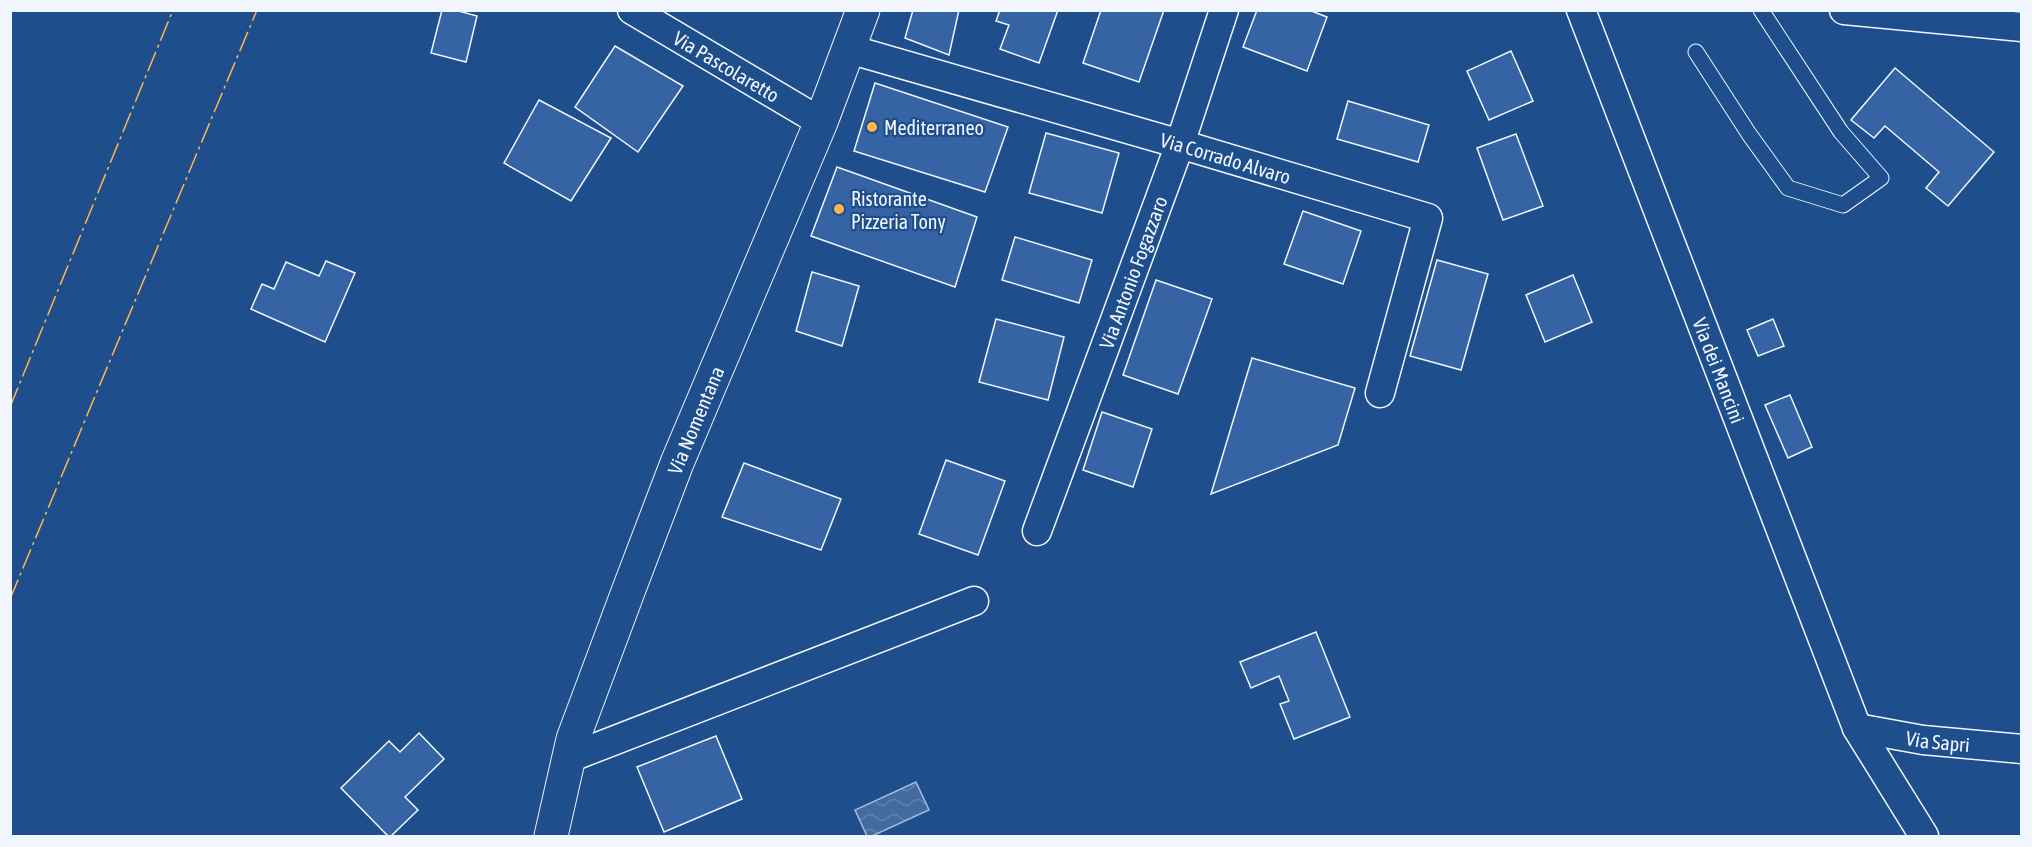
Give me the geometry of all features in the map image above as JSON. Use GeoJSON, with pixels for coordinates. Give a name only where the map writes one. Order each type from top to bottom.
{"type":"FeatureCollection","features":[{"type":"Feature","properties":{"kind":"main road","name":"Via Nomentana"},"geometry":{"type":"LineString","coordinates":[[551,837],[573,739],[677,463],[821,122],[863,10]]}},
{"type":"Feature","properties":{"kind":"street","name":"Via Pascolaretto"},"geometry":{"type":"LineString","coordinates":[[632,10],[821,122]]}},
{"type":"Feature","properties":{"kind":"street","name":"Via Antonio Fogazzaro"},"geometry":{"type":"LineString","coordinates":[[1037,531],[1180,144],[1224,10]]}},
{"type":"Feature","properties":{"kind":"street","name":"Via dei Mancini"},"geometry":{"type":"LineString","coordinates":[[1581,10],[1857,728],[1924,837]]}},
{"type":"Feature","properties":{"kind":"street"},"geometry":{"type":"LineString","coordinates":[[1845,10],[2022,27]]}},
{"type":"Feature","properties":{"kind":"street","name":"Via Corrado Alvaro"},"geometry":{"type":"LineString","coordinates":[[849,49],[1428,218],[1380,393]]}},
{"type":"Feature","properties":{"kind":"street"},"geometry":{"type":"LineString","coordinates":[[569,758],[974,601]]}},
{"type":"Feature","properties":{"kind":"street","name":"Via Sapri"},"geometry":{"type":"LineString","coordinates":[[1857,728],[1923,740],[2022,749]]}},
{"type":"Feature","properties":{"kind":"lane"},"geometry":{"type":"LineString","coordinates":[[1696,52],[1749,134],[1788,188],[1844,205],[1881,178],[1841,132],[1761,10]]}},
{"type":"Feature","properties":{"kind":"water"},"geometry":{"type":"Polygon","coordinates":[[[916,782],[929,810],[872,836],[867,836],[855,810],[916,782]]]}},
{"type":"Feature","properties":{"kind":"building"},"geometry":{"type":"Polygon","coordinates":[[[442,10],[455,10],[477,16],[466,62],[431,53],[442,10]]]}},
{"type":"Feature","properties":{"kind":"building"},"geometry":{"type":"Polygon","coordinates":[[[913,10],[959,10],[949,55],[905,38],[913,10]]]}},
{"type":"Feature","properties":{"kind":"building"},"geometry":{"type":"Polygon","coordinates":[[[1000,10],[1058,10],[1039,63],[1000,49],[1009,25],[996,21],[1000,10]]]}},
{"type":"Feature","properties":{"kind":"building"},"geometry":{"type":"Polygon","coordinates":[[[1101,10],[1164,10],[1139,82],[1083,63],[1101,10]]]}},
{"type":"Feature","properties":{"kind":"building"},"geometry":{"type":"Polygon","coordinates":[[[1257,10],[1309,10],[1327,17],[1307,71],[1243,47],[1257,10]]]}},
{"type":"Feature","properties":{"kind":"building"},"geometry":{"type":"Polygon","coordinates":[[[615,46],[683,86],[638,152],[575,107],[615,46]]]}},
{"type":"Feature","properties":{"kind":"building"},"geometry":{"type":"Polygon","coordinates":[[[1511,51],[1533,101],[1489,120],[1467,71],[1511,51]]]}},
{"type":"Feature","properties":{"kind":"building"},"geometry":{"type":"Polygon","coordinates":[[[1895,68],[1994,152],[1948,206],[1926,188],[1939,172],[1885,126],[1874,138],[1851,120],[1895,68]]]}},
{"type":"Feature","properties":{"kind":"building"},"geometry":{"type":"Polygon","coordinates":[[[875,83],[1008,127],[985,192],[854,151],[875,83]]]}},
{"type":"Feature","properties":{"kind":"building"},"geometry":{"type":"Polygon","coordinates":[[[539,100],[611,138],[571,201],[504,163],[539,100]]]}},
{"type":"Feature","properties":{"kind":"building"},"geometry":{"type":"Polygon","coordinates":[[[1348,101],[1429,125],[1418,162],[1337,139],[1348,101]]]}},
{"type":"Feature","properties":{"kind":"building"},"geometry":{"type":"Polygon","coordinates":[[[1046,133],[1119,153],[1102,213],[1029,193],[1046,133]]]}},
{"type":"Feature","properties":{"kind":"building"},"geometry":{"type":"Polygon","coordinates":[[[1516,134],[1543,206],[1503,220],[1477,148],[1516,134]]]}},
{"type":"Feature","properties":{"kind":"building"},"geometry":{"type":"Polygon","coordinates":[[[837,167],[977,217],[955,287],[811,236],[837,167]]]}},
{"type":"Feature","properties":{"kind":"building"},"geometry":{"type":"Polygon","coordinates":[[[1303,211],[1361,231],[1343,284],[1284,264],[1303,211]]]}},
{"type":"Feature","properties":{"kind":"building"},"geometry":{"type":"Polygon","coordinates":[[[1015,237],[1092,260],[1079,303],[1002,280],[1015,237]]]}},
{"type":"Feature","properties":{"kind":"building"},"geometry":{"type":"Polygon","coordinates":[[[1437,260],[1488,274],[1461,370],[1410,356],[1437,260]]]}},
{"type":"Feature","properties":{"kind":"building"},"geometry":{"type":"Polygon","coordinates":[[[326,261],[355,273],[325,342],[251,309],[262,284],[274,289],[286,262],[319,276],[326,261]]]}},
{"type":"Feature","properties":{"kind":"building"},"geometry":{"type":"Polygon","coordinates":[[[812,272],[859,286],[842,346],[796,331],[812,272]]]}},
{"type":"Feature","properties":{"kind":"building"},"geometry":{"type":"Polygon","coordinates":[[[1573,275],[1592,322],[1545,342],[1526,295],[1573,275]]]}},
{"type":"Feature","properties":{"kind":"building"},"geometry":{"type":"Polygon","coordinates":[[[1156,280],[1212,299],[1178,394],[1123,375],[1156,280]]]}},
{"type":"Feature","properties":{"kind":"building"},"geometry":{"type":"Polygon","coordinates":[[[996,319],[1064,337],[1048,400],[979,382],[996,319]]]}},
{"type":"Feature","properties":{"kind":"building"},"geometry":{"type":"Polygon","coordinates":[[[1773,319],[1784,346],[1758,356],[1747,330],[1773,319]]]}},
{"type":"Feature","properties":{"kind":"building"},"geometry":{"type":"Polygon","coordinates":[[[1252,358],[1355,388],[1338,445],[1211,494],[1252,358]]]}},
{"type":"Feature","properties":{"kind":"building"},"geometry":{"type":"Polygon","coordinates":[[[1790,395],[1812,447],[1788,458],[1765,405],[1790,395]]]}},
{"type":"Feature","properties":{"kind":"building"},"geometry":{"type":"Polygon","coordinates":[[[1102,412],[1152,429],[1133,487],[1083,470],[1102,412]]]}},
{"type":"Feature","properties":{"kind":"building"},"geometry":{"type":"Polygon","coordinates":[[[946,460],[1005,481],[978,555],[919,534],[946,460]]]}},
{"type":"Feature","properties":{"kind":"building"},"geometry":{"type":"Polygon","coordinates":[[[744,463],[841,499],[821,550],[722,517],[744,463]]]}},
{"type":"Feature","properties":{"kind":"building"},"geometry":{"type":"Polygon","coordinates":[[[1316,632],[1350,717],[1294,739],[1280,704],[1289,701],[1279,676],[1251,688],[1240,662],[1316,632]]]}},
{"type":"Feature","properties":{"kind":"building"},"geometry":{"type":"Polygon","coordinates":[[[419,733],[444,759],[405,797],[418,810],[391,836],[388,836],[341,788],[389,741],[400,752],[419,733]]]}},
{"type":"Feature","properties":{"kind":"building"},"geometry":{"type":"Polygon","coordinates":[[[716,736],[742,799],[664,832],[637,767],[716,736]]]}},
{"type":"Feature","properties":{"kind":"power"},"geometry":{"type":"LineString","coordinates":[[10,407],[173,10]]}},
{"type":"Feature","properties":{"kind":"power"},"geometry":{"type":"LineString","coordinates":[[10,599],[257,10]]}},
{"type":"Feature","properties":{"kind":"place","name":"Mediterraneo"},"geometry":{"type":"Point","coordinates":[872,127]}},
{"type":"Feature","properties":{"kind":"place","name":"Ristorante Pizzeria Tony"},"geometry":{"type":"Point","coordinates":[839,209]}}]}
